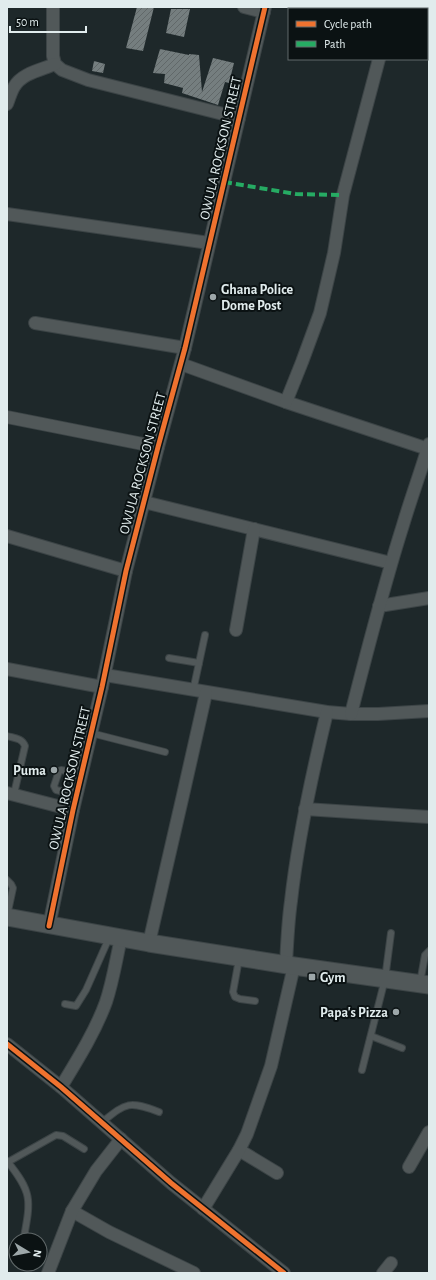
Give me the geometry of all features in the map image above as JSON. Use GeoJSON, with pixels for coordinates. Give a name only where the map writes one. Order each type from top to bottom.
{"type":"FeatureCollection","features":[{"type":"Feature","properties":{"kind":"main road"},"geometry":{"type":"LineString","coordinates":[[7,917],[49,926],[290,966],[424,985]]}},
{"type":"Feature","properties":{"kind":"street"},"geometry":{"type":"LineString","coordinates":[[54,7],[53,56],[55,64],[62,70],[88,80],[239,118]]}},
{"type":"Feature","properties":{"kind":"street"},"geometry":{"type":"LineString","coordinates":[[244,7],[265,10]]}},
{"type":"Feature","properties":{"kind":"street","name":"OWULA ROCKSON STREET"},"geometry":{"type":"LineString","coordinates":[[49,926],[76,795],[104,681],[126,571],[185,348],[265,10]]}},
{"type":"Feature","properties":{"kind":"street"},"geometry":{"type":"LineString","coordinates":[[286,402],[320,313],[334,253],[343,195],[379,60]]}},
{"type":"Feature","properties":{"kind":"street"},"geometry":{"type":"LineString","coordinates":[[7,104],[13,88],[18,81],[26,76],[55,64]]}},
{"type":"Feature","properties":{"kind":"street"},"geometry":{"type":"LineString","coordinates":[[7,214],[209,244]]}},
{"type":"Feature","properties":{"kind":"street"},"geometry":{"type":"LineString","coordinates":[[34,323],[185,348]]}},
{"type":"Feature","properties":{"kind":"street"},"geometry":{"type":"LineString","coordinates":[[181,364],[286,402],[428,446],[391,563],[351,714]]}},
{"type":"Feature","properties":{"kind":"street"},"geometry":{"type":"LineString","coordinates":[[7,417],[158,447]]}},
{"type":"Feature","properties":{"kind":"street"},"geometry":{"type":"LineString","coordinates":[[144,502],[391,563]]}},
{"type":"Feature","properties":{"kind":"street"},"geometry":{"type":"LineString","coordinates":[[236,630],[254,529]]}},
{"type":"Feature","properties":{"kind":"street"},"geometry":{"type":"LineString","coordinates":[[7,536],[126,571]]}},
{"type":"Feature","properties":{"kind":"street"},"geometry":{"type":"LineString","coordinates":[[379,606],[429,598]]}},
{"type":"Feature","properties":{"kind":"street"},"geometry":{"type":"LineString","coordinates":[[7,669],[193,691],[327,712],[378,714],[429,711]]}},
{"type":"Feature","properties":{"kind":"street"},"geometry":{"type":"LineString","coordinates":[[149,943],[165,870],[184,795],[206,693]]}},
{"type":"Feature","properties":{"kind":"street"},"geometry":{"type":"LineString","coordinates":[[203,1209],[247,1134],[271,1066],[290,966],[291,901],[305,809],[327,712]]}},
{"type":"Feature","properties":{"kind":"street"},"geometry":{"type":"LineString","coordinates":[[10,794],[73,810]]}},
{"type":"Feature","properties":{"kind":"street"},"geometry":{"type":"LineString","coordinates":[[305,809],[429,817]]}},
{"type":"Feature","properties":{"kind":"street"},"geometry":{"type":"LineString","coordinates":[[61,1087],[84,1049],[105,1002],[113,977],[115,937]]}},
{"type":"Feature","properties":{"kind":"street"},"geometry":{"type":"LineString","coordinates":[[7,1044],[61,1087],[171,1183],[284,1273]]}},
{"type":"Feature","properties":{"kind":"street"},"geometry":{"type":"LineString","coordinates":[[409,1167],[429,1132]]}},
{"type":"Feature","properties":{"kind":"street"},"geometry":{"type":"LineString","coordinates":[[48,1273],[72,1212],[96,1170],[122,1139]]}},
{"type":"Feature","properties":{"kind":"street"},"geometry":{"type":"LineString","coordinates":[[239,1150],[277,1173]]}},
{"type":"Feature","properties":{"kind":"street"},"geometry":{"type":"LineString","coordinates":[[72,1212],[109,1232],[194,1273]]}},
{"type":"Feature","properties":{"kind":"street"},"geometry":{"type":"LineString","coordinates":[[383,1273],[391,1263]]}},
{"type":"Feature","properties":{"kind":"lane"},"geometry":{"type":"LineString","coordinates":[[193,691],[205,635]]}},
{"type":"Feature","properties":{"kind":"lane"},"geometry":{"type":"LineString","coordinates":[[169,658],[199,662]]}},
{"type":"Feature","properties":{"kind":"lane"},"geometry":{"type":"LineString","coordinates":[[91,733],[165,752]]}},
{"type":"Feature","properties":{"kind":"lane"},"geometry":{"type":"LineString","coordinates":[[7,736],[20,739],[25,746],[10,794]]}},
{"type":"Feature","properties":{"kind":"lane"},"geometry":{"type":"LineString","coordinates":[[76,795],[56,790],[54,786],[57,773],[61,770],[82,774]]}},
{"type":"Feature","properties":{"kind":"lane"},"geometry":{"type":"LineString","coordinates":[[7,880],[13,888],[7,917]]}},
{"type":"Feature","properties":{"kind":"lane"},"geometry":{"type":"LineString","coordinates":[[362,1070],[386,979],[390,933]]}},
{"type":"Feature","properties":{"kind":"lane"},"geometry":{"type":"LineString","coordinates":[[65,1004],[73,1007],[78,1004],[115,937]]}},
{"type":"Feature","properties":{"kind":"lane"},"geometry":{"type":"LineString","coordinates":[[424,985],[425,955],[429,951]]}},
{"type":"Feature","properties":{"kind":"lane"},"geometry":{"type":"LineString","coordinates":[[239,957],[233,992],[235,997],[255,1001]]}},
{"type":"Feature","properties":{"kind":"lane"},"geometry":{"type":"LineString","coordinates":[[371,1036],[402,1048]]}},
{"type":"Feature","properties":{"kind":"lane"},"geometry":{"type":"LineString","coordinates":[[101,1123],[120,1107],[132,1104],[144,1106],[159,1112]]}},
{"type":"Feature","properties":{"kind":"lane"},"geometry":{"type":"LineString","coordinates":[[25,1232],[29,1209],[28,1194],[23,1183],[8,1162],[56,1135],[63,1136],[84,1148]]}},
{"type":"Feature","properties":{"kind":"building"},"geometry":{"type":"Polygon","coordinates":[[[137,7],[154,7],[143,51],[126,48],[137,7]]]}},
{"type":"Feature","properties":{"kind":"building"},"geometry":{"type":"Polygon","coordinates":[[[171,9],[190,9],[184,37],[166,33],[171,9]]]}},
{"type":"Feature","properties":{"kind":"building"},"geometry":{"type":"Polygon","coordinates":[[[160,49],[189,55],[199,55],[202,92],[213,58],[234,63],[229,83],[225,82],[218,105],[182,93],[183,88],[164,83],[165,74],[153,73],[160,49]]]}},
{"type":"Feature","properties":{"kind":"building"},"geometry":{"type":"Polygon","coordinates":[[[94,61],[105,64],[103,73],[92,71],[94,61]]]}},
{"type":"Feature","properties":{"kind":"marked path"},"geometry":{"type":"LineString","coordinates":[[224,182],[296,194],[343,195]]}},
{"type":"Feature","properties":{"kind":"cycle path"},"geometry":{"type":"LineString","coordinates":[[49,926],[126,571],[185,348],[265,7]]}},
{"type":"Feature","properties":{"kind":"cycle path"},"geometry":{"type":"LineString","coordinates":[[7,1044],[61,1087],[171,1183],[284,1273]]}},
{"type":"Feature","properties":{"kind":"place","name":"Ghana Police Dome Post"},"geometry":{"type":"Point","coordinates":[213,297]}},
{"type":"Feature","properties":{"kind":"place","name":"Puma"},"geometry":{"type":"Point","coordinates":[54,770]}},
{"type":"Feature","properties":{"kind":"place","name":"Gym"},"geometry":{"type":"Point","coordinates":[312,977]}},
{"type":"Feature","properties":{"kind":"place","name":"Papa's Pizza"},"geometry":{"type":"Point","coordinates":[396,1012]}}]}
